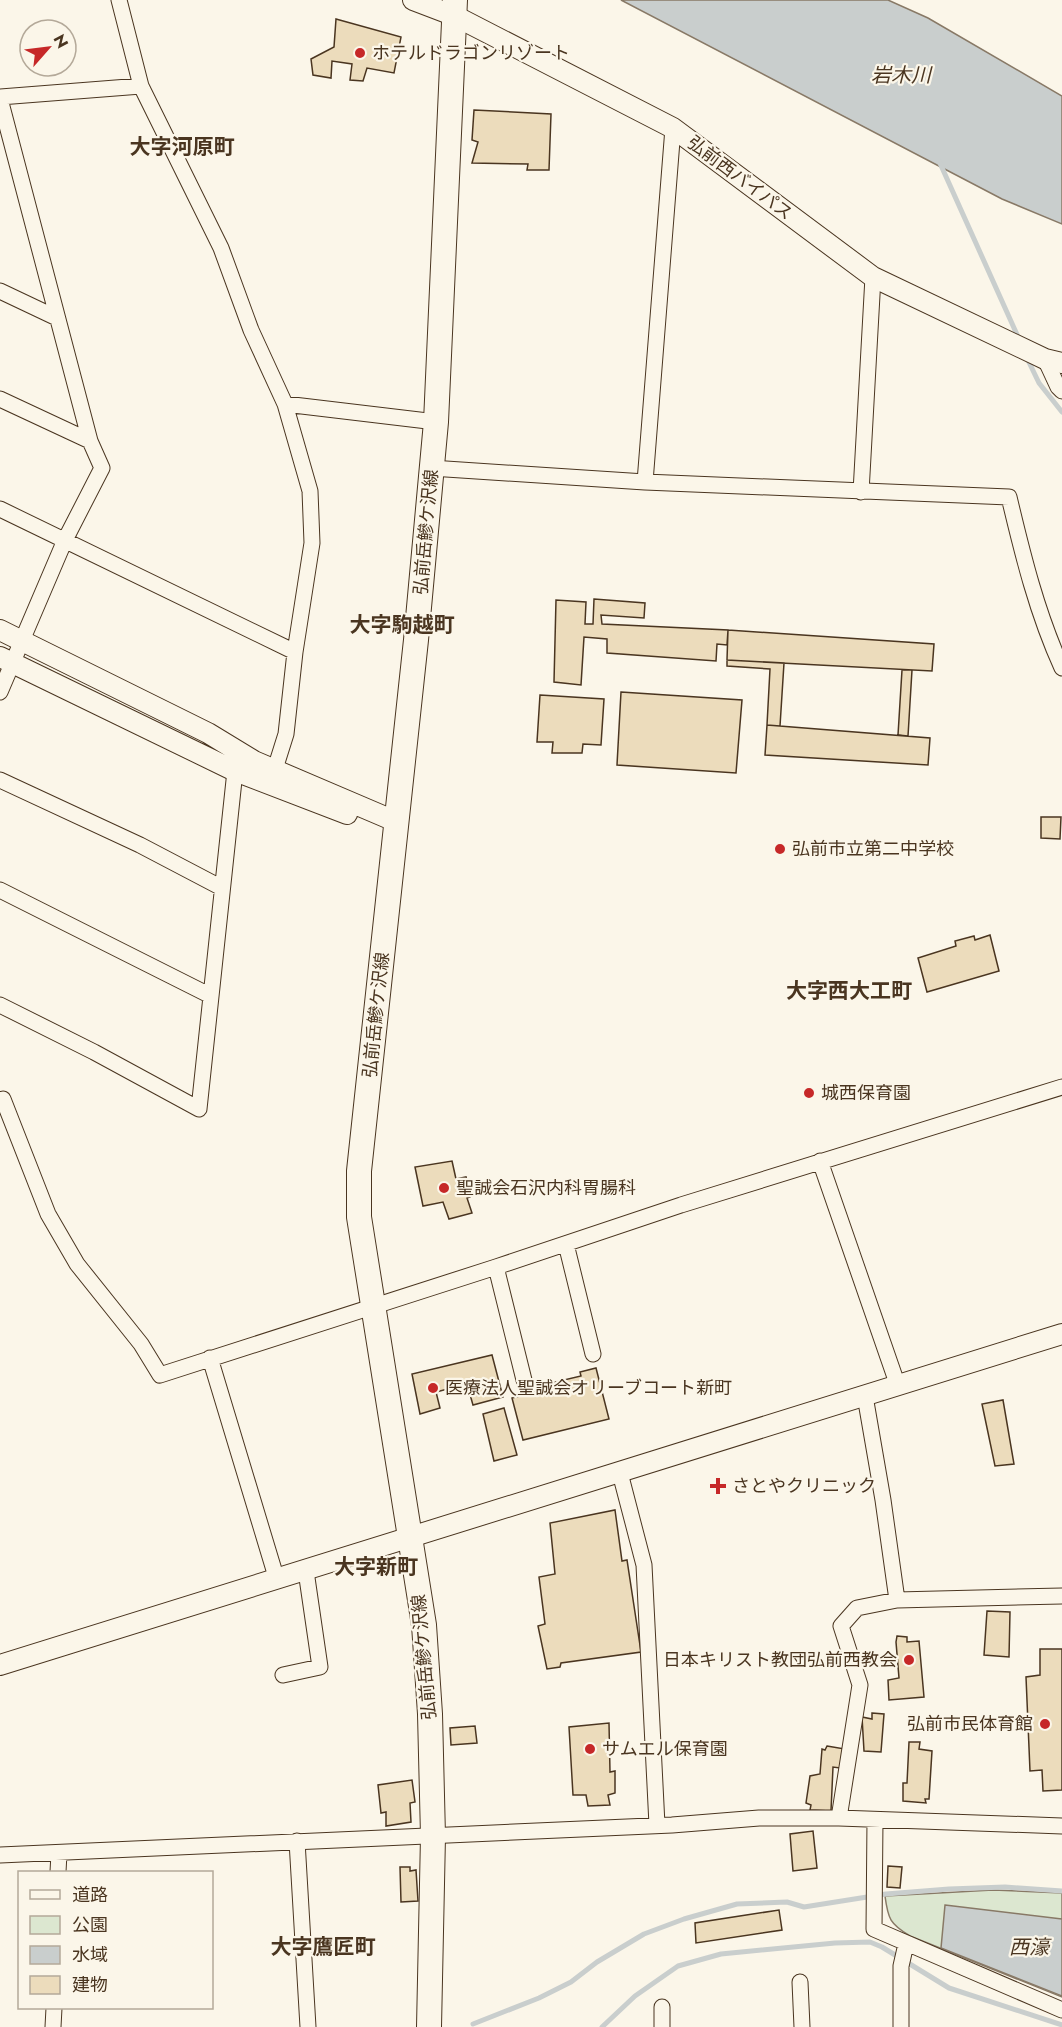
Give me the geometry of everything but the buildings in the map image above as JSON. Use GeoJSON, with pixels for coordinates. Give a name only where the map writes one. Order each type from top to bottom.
{"type":"FeatureCollection","features":[{"type":"Feature","properties":{"kind":"main road","name":"弘前岳鰺ケ沢線"},"geometry":{"type":"LineString","coordinates":[[429,2027],[433,1836],[426,1647],[411,1538],[359,1217],[359,1171],[416,640],[436,422],[455,8]]}},
{"type":"Feature","properties":{"kind":"street"},"geometry":{"type":"LineString","coordinates":[[119,0],[141,86],[221,248],[251,330],[285,404],[310,491],[312,543],[295,651],[286,734],[275,769]]}},
{"type":"Feature","properties":{"kind":"street","name":"弘前西バイパス"},"geometry":{"type":"LineString","coordinates":[[413,0],[455,8],[674,128],[873,277],[1053,361]]}},
{"type":"Feature","properties":{"kind":"street"},"geometry":{"type":"LineString","coordinates":[[0,692],[6,660],[21,641],[65,540],[102,468],[90,441],[0,98],[141,86]]}},
{"type":"Feature","properties":{"kind":"street"},"geometry":{"type":"LineString","coordinates":[[645,482],[674,128]]}},
{"type":"Feature","properties":{"kind":"street"},"geometry":{"type":"LineString","coordinates":[[861,492],[873,277]]}},
{"type":"Feature","properties":{"kind":"street"},"geometry":{"type":"LineString","coordinates":[[0,291],[57,318]]}},
{"type":"Feature","properties":{"kind":"street"},"geometry":{"type":"LineString","coordinates":[[1053,361],[1058,387],[1062,390]]}},
{"type":"Feature","properties":{"kind":"street"},"geometry":{"type":"LineString","coordinates":[[0,399],[90,441]]}},
{"type":"Feature","properties":{"kind":"street"},"geometry":{"type":"LineString","coordinates":[[285,404],[436,422]]}},
{"type":"Feature","properties":{"kind":"street"},"geometry":{"type":"LineString","coordinates":[[431,468],[645,482],[1009,497],[1026,569],[1049,640],[1062,668]]}},
{"type":"Feature","properties":{"kind":"street"},"geometry":{"type":"LineString","coordinates":[[0,509],[295,651]]}},
{"type":"Feature","properties":{"kind":"street"},"geometry":{"type":"LineString","coordinates":[[0,630],[208,733],[254,761],[397,822]]}},
{"type":"Feature","properties":{"kind":"street"},"geometry":{"type":"LineString","coordinates":[[6,660],[235,771],[356,817],[397,822]]}},
{"type":"Feature","properties":{"kind":"street"},"geometry":{"type":"LineString","coordinates":[[0,1005],[94,1052],[199,1109],[235,771]]}},
{"type":"Feature","properties":{"kind":"street"},"geometry":{"type":"LineString","coordinates":[[0,780],[140,845],[222,888]]}},
{"type":"Feature","properties":{"kind":"street"},"geometry":{"type":"LineString","coordinates":[[0,890],[211,996]]}},
{"type":"Feature","properties":{"kind":"street"},"geometry":{"type":"LineString","coordinates":[[0,1100],[3,1099],[48,1214],[77,1264],[141,1344],[160,1375],[820,1161],[1062,1087]]}},
{"type":"Feature","properties":{"kind":"street"},"geometry":{"type":"LineString","coordinates":[[820,1161],[898,1386]]}},
{"type":"Feature","properties":{"kind":"street"},"geometry":{"type":"LineString","coordinates":[[566,1244],[593,1354]]}},
{"type":"Feature","properties":{"kind":"street"},"geometry":{"type":"LineString","coordinates":[[496,1267],[524,1380]]}},
{"type":"Feature","properties":{"kind":"street"},"geometry":{"type":"LineString","coordinates":[[0,1665],[1062,1334]]}},
{"type":"Feature","properties":{"kind":"street"},"geometry":{"type":"LineString","coordinates":[[210,1358],[277,1580]]}},
{"type":"Feature","properties":{"kind":"street"},"geometry":{"type":"LineString","coordinates":[[865,1396],[884,1500],[897,1599]]}},
{"type":"Feature","properties":{"kind":"street"},"geometry":{"type":"LineString","coordinates":[[620,1473],[644,1565],[657,1825]]}},
{"type":"Feature","properties":{"kind":"street"},"geometry":{"type":"LineString","coordinates":[[283,1675],[320,1667],[306,1571]]}},
{"type":"Feature","properties":{"kind":"street"},"geometry":{"type":"LineString","coordinates":[[839,1818],[860,1685],[841,1626],[857,1608],[897,1599],[1062,1596]]}},
{"type":"Feature","properties":{"kind":"street"},"geometry":{"type":"LineString","coordinates":[[0,1855],[433,1836],[759,1818],[839,1818],[1062,1826]]}},
{"type":"Feature","properties":{"kind":"street"},"geometry":{"type":"LineString","coordinates":[[875,1820],[874,1929],[1062,2010]]}},
{"type":"Feature","properties":{"kind":"street"},"geometry":{"type":"LineString","coordinates":[[297,1841],[308,2027]]}},
{"type":"Feature","properties":{"kind":"street"},"geometry":{"type":"LineString","coordinates":[[58,1871],[59,1853]]}},
{"type":"Feature","properties":{"kind":"street"},"geometry":{"type":"LineString","coordinates":[[901,2027],[901,1966],[906,1944]]}},
{"type":"Feature","properties":{"kind":"street"},"geometry":{"type":"LineString","coordinates":[[800,1982],[802,2027]]}},
{"type":"Feature","properties":{"kind":"street"},"geometry":{"type":"LineString","coordinates":[[662,2007],[662,2027]]}},
{"type":"Feature","properties":{"kind":"street"},"geometry":{"type":"LineString","coordinates":[[53,2027],[54,2009]]}},
{"type":"Feature","properties":{"kind":"green space"},"geometry":{"type":"Polygon","coordinates":[[[993,1890],[1062,1893],[1062,1997],[910,1936],[891,1920],[885,1896],[993,1890]]]}},
{"type":"Feature","properties":{"kind":"water","name":"岩木川"},"geometry":{"type":"Polygon","coordinates":[[[621,0],[888,0],[928,18],[1062,96],[1062,224],[1002,199],[621,0]]]}},
{"type":"Feature","properties":{"kind":"water","name":"西濠"},"geometry":{"type":"Polygon","coordinates":[[[945,1905],[1062,1919],[1062,1996],[941,1948],[945,1905]]]}},
{"type":"Feature","properties":{"kind":"waterway"},"geometry":{"type":"LineString","coordinates":[[939,161],[1019,339]]}},
{"type":"Feature","properties":{"kind":"waterway"},"geometry":{"type":"LineString","coordinates":[[1026,356],[1039,383],[1062,412]]}},
{"type":"Feature","properties":{"kind":"waterway"},"geometry":{"type":"LineString","coordinates":[[473,2024],[539,1998],[571,1982],[597,1962],[644,1934],[684,1919],[737,1904],[787,1902],[804,1907],[886,1894],[949,1889],[1005,1887],[1062,1891]]}},
{"type":"Feature","properties":{"kind":"waterway"},"geometry":{"type":"LineString","coordinates":[[602,2027],[635,1996],[678,1966],[721,1954],[835,1943],[870,1942],[949,1988],[1062,2025]]}},
{"type":"Feature","properties":{"kind":"place","name":"ホテルドラゴンリゾート"},"geometry":{"type":"Point","coordinates":[360,53]}},
{"type":"Feature","properties":{"kind":"place","name":"弘前市立第二中学校"},"geometry":{"type":"Point","coordinates":[780,849]}},
{"type":"Feature","properties":{"kind":"place","name":"城西保育園"},"geometry":{"type":"Point","coordinates":[809,1093]}},
{"type":"Feature","properties":{"kind":"place","name":"聖誠会石沢内科胃腸科"},"geometry":{"type":"Point","coordinates":[444,1188]}},
{"type":"Feature","properties":{"kind":"place","name":"医療法人聖誠会オリーブコート新町"},"geometry":{"type":"Point","coordinates":[433,1388]}},
{"type":"Feature","properties":{"kind":"place","name":"さとやクリニック"},"geometry":{"type":"Point","coordinates":[718,1486]}},
{"type":"Feature","properties":{"kind":"place","name":"日本キリスト教団弘前西教会"},"geometry":{"type":"Point","coordinates":[909,1660]}},
{"type":"Feature","properties":{"kind":"place","name":"弘前市民体育館"},"geometry":{"type":"Point","coordinates":[1045,1724]}},
{"type":"Feature","properties":{"kind":"place","name":"サムエル保育園"},"geometry":{"type":"Point","coordinates":[590,1749]}},
{"type":"Feature","properties":{"kind":"district","name":"大字河原町"},"geometry":{"type":"Point","coordinates":[182,147]}},
{"type":"Feature","properties":{"kind":"district","name":"大字駒越町"},"geometry":{"type":"Point","coordinates":[402,625]}},
{"type":"Feature","properties":{"kind":"district","name":"大字西大工町"},"geometry":{"type":"Point","coordinates":[849,991]}},
{"type":"Feature","properties":{"kind":"district","name":"大字新町"},"geometry":{"type":"Point","coordinates":[376,1567]}},
{"type":"Feature","properties":{"kind":"district","name":"大字鷹匠町"},"geometry":{"type":"Point","coordinates":[323,1947]}}]}
